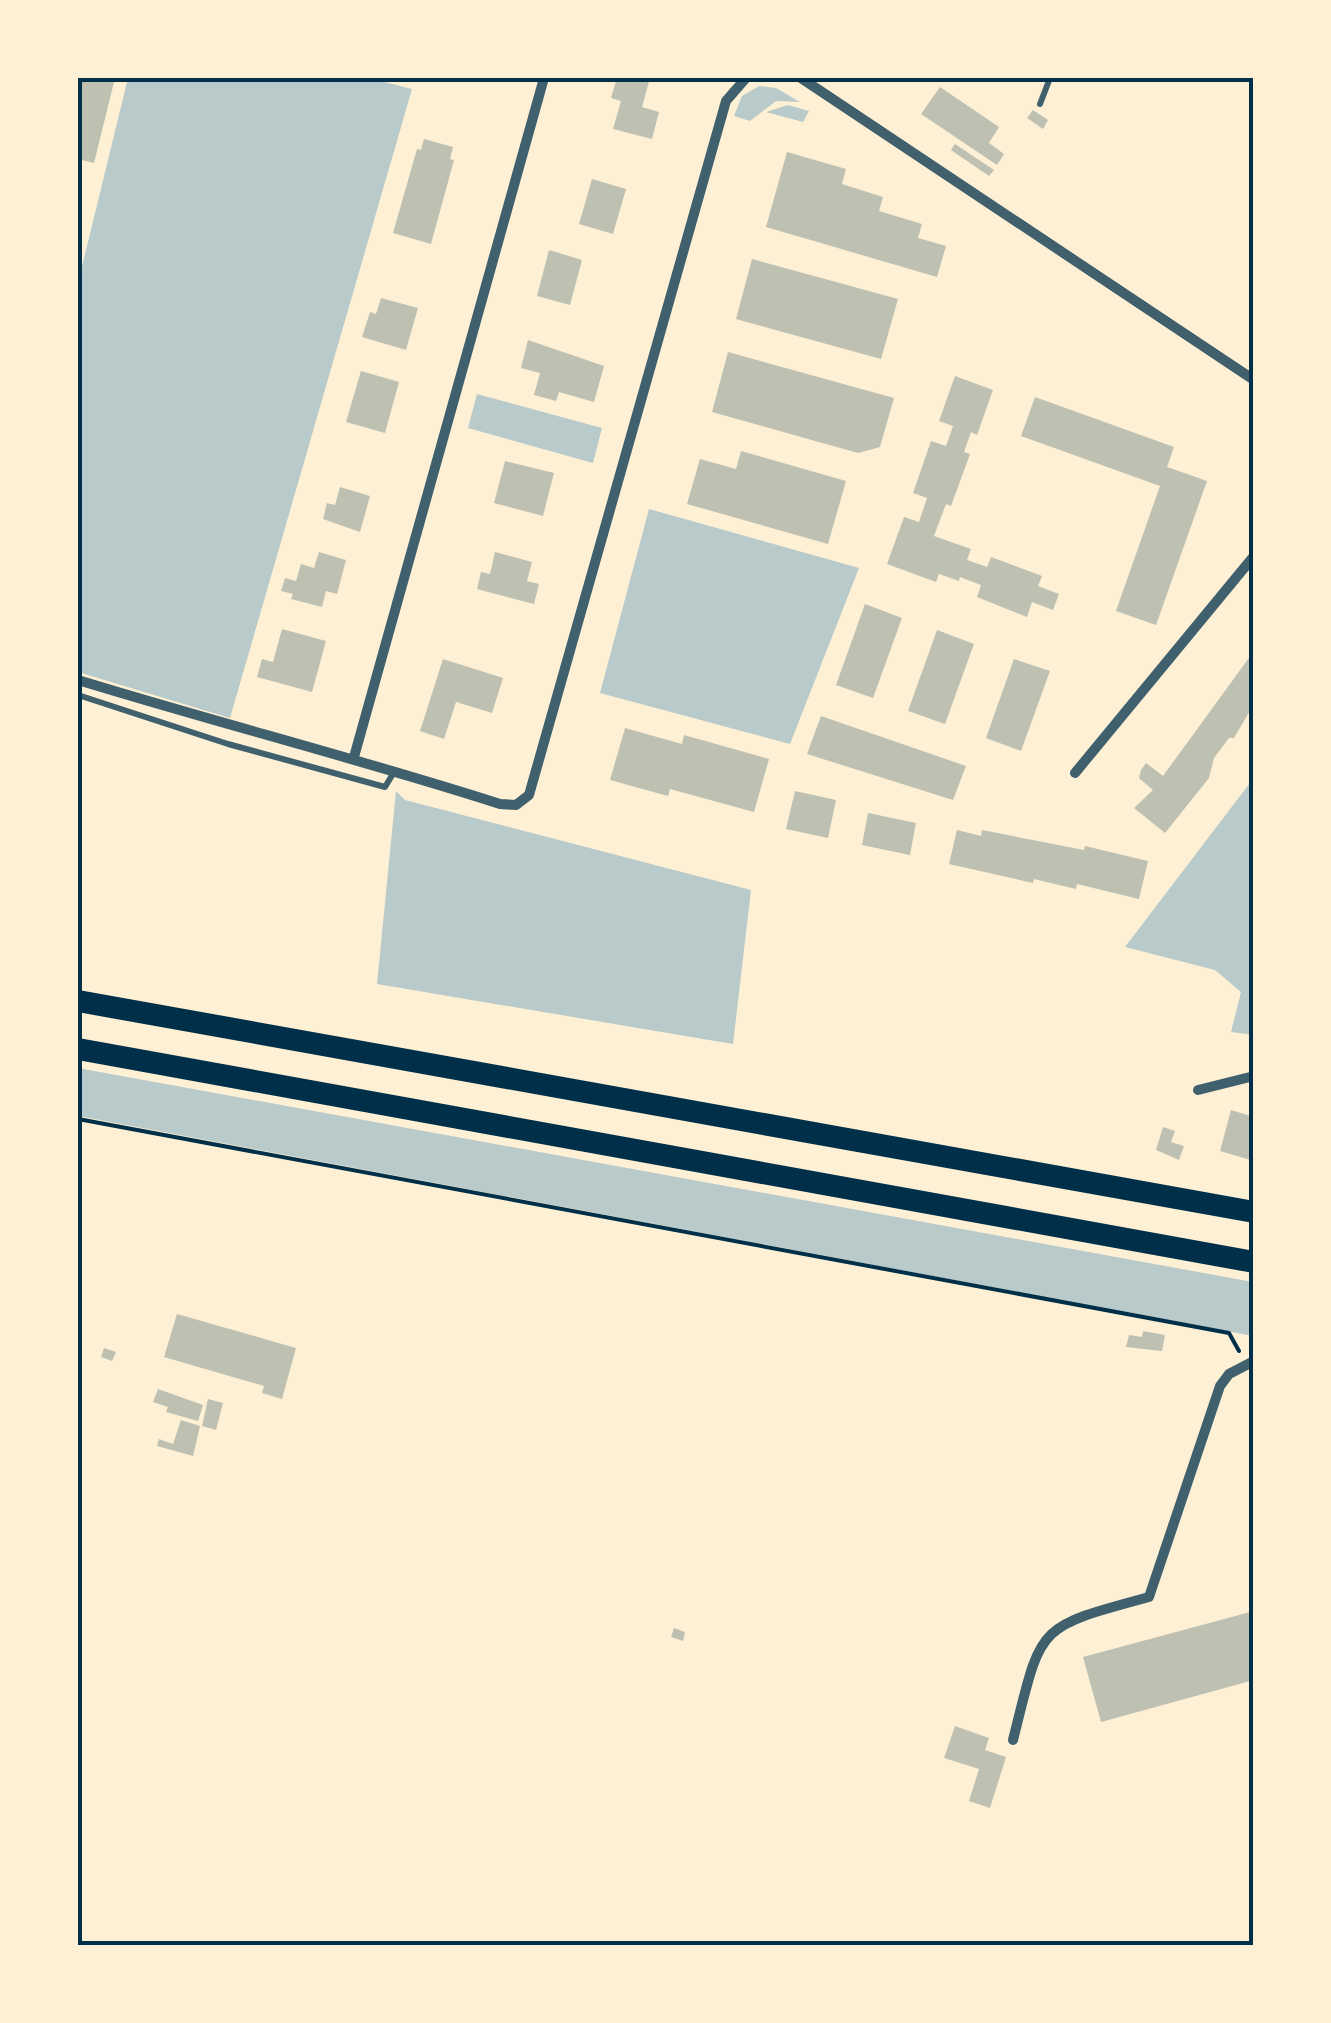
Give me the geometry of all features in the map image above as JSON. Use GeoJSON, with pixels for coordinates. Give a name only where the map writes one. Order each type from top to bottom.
{"type":"FeatureCollection","features":[{"type":"Feature","properties":{"kind":"highway"},"geometry":{"type":"LineString","coordinates":[[78,1001],[1254,1212]]}},
{"type":"Feature","properties":{"kind":"highway"},"geometry":{"type":"LineString","coordinates":[[78,1049],[1254,1262]]}},
{"type":"Feature","properties":{"kind":"street"},"geometry":{"type":"LineString","coordinates":[[354,757],[544,78]]}},
{"type":"Feature","properties":{"kind":"street"},"geometry":{"type":"LineString","coordinates":[[78,680],[233,728],[354,757],[500,804],[516,804],[530,795],[726,101],[746,78]]}},
{"type":"Feature","properties":{"kind":"street"},"geometry":{"type":"LineString","coordinates":[[801,78],[1254,380]]}},
{"type":"Feature","properties":{"kind":"street"},"geometry":{"type":"LineString","coordinates":[[1075,773],[1254,556]]}},
{"type":"Feature","properties":{"kind":"street"},"geometry":{"type":"LineString","coordinates":[[1198,1090],[1254,1076]]}},
{"type":"Feature","properties":{"kind":"street"},"geometry":{"type":"LineString","coordinates":[[1013,1740],[1033,1661],[1053,1630],[1068,1619],[1149,1597],[1220,1386],[1250,1363]]}},
{"type":"Feature","properties":{"kind":"lane"},"geometry":{"type":"LineString","coordinates":[[1040,104],[1050,78]]}},
{"type":"Feature","properties":{"kind":"lane"},"geometry":{"type":"LineString","coordinates":[[78,695],[228,744],[385,787],[395,770]]}},
{"type":"Feature","properties":{"kind":"path"},"geometry":{"type":"LineString","coordinates":[[78,1119],[1229,1333],[1250,1363]]}},
{"type":"Feature","properties":{"kind":"shaded area"},"geometry":{"type":"Polygon","coordinates":[[[128,78],[369,78],[412,89],[230,718],[78,672],[78,283],[128,78]]]}},
{"type":"Feature","properties":{"kind":"shaded area"},"geometry":{"type":"Polygon","coordinates":[[[759,86],[776,88],[800,102],[776,101],[750,121],[734,116],[742,96],[759,86]]]}},
{"type":"Feature","properties":{"kind":"shaded area"},"geometry":{"type":"Polygon","coordinates":[[[788,105],[809,111],[803,122],[766,112],[788,105]]]}},
{"type":"Feature","properties":{"kind":"shaded area"},"geometry":{"type":"Polygon","coordinates":[[[477,394],[602,428],[593,463],[468,428],[477,394]]]}},
{"type":"Feature","properties":{"kind":"shaded area"},"geometry":{"type":"Polygon","coordinates":[[[649,509],[859,568],[790,744],[600,693],[649,509]]]}},
{"type":"Feature","properties":{"kind":"shaded area"},"geometry":{"type":"Polygon","coordinates":[[[1253,779],[1253,1035],[1231,1032],[1241,992],[1215,970],[1125,947],[1253,779]]]}},
{"type":"Feature","properties":{"kind":"shaded area"},"geometry":{"type":"Polygon","coordinates":[[[396,791],[405,800],[751,890],[733,1044],[377,984],[396,791]]]}},
{"type":"Feature","properties":{"kind":"shaded area"},"geometry":{"type":"Polygon","coordinates":[[[78,1068],[1253,1282],[1253,1336],[78,1116],[78,1068]]]}},
{"type":"Feature","properties":{"kind":"building"},"geometry":{"type":"Polygon","coordinates":[[[78,78],[115,78],[94,163],[78,159],[78,78]]]}},
{"type":"Feature","properties":{"kind":"building"},"geometry":{"type":"Polygon","coordinates":[[[617,78],[650,78],[642,107],[659,112],[652,139],[613,129],[621,101],[611,98],[617,78]]]}},
{"type":"Feature","properties":{"kind":"building"},"geometry":{"type":"Polygon","coordinates":[[[940,87],[999,127],[989,143],[1004,154],[997,165],[921,114],[940,87]]]}},
{"type":"Feature","properties":{"kind":"building"},"geometry":{"type":"Polygon","coordinates":[[[1033,110],[1048,120],[1043,129],[1027,118],[1033,110]]]}},
{"type":"Feature","properties":{"kind":"building"},"geometry":{"type":"Polygon","coordinates":[[[424,139],[453,147],[450,159],[454,160],[431,244],[393,233],[417,149],[421,150],[424,139]]]}},
{"type":"Feature","properties":{"kind":"building"},"geometry":{"type":"Polygon","coordinates":[[[955,144],[994,170],[989,176],[951,150],[955,144]]]}},
{"type":"Feature","properties":{"kind":"building"},"geometry":{"type":"Polygon","coordinates":[[[787,152],[846,169],[842,184],[883,197],[879,211],[922,224],[918,238],[946,246],[937,277],[766,227],[787,152]]]}},
{"type":"Feature","properties":{"kind":"building"},"geometry":{"type":"Polygon","coordinates":[[[592,179],[626,189],[613,234],[579,224],[592,179]]]}},
{"type":"Feature","properties":{"kind":"building"},"geometry":{"type":"Polygon","coordinates":[[[549,250],[582,260],[570,305],[537,296],[549,250]]]}},
{"type":"Feature","properties":{"kind":"building"},"geometry":{"type":"Polygon","coordinates":[[[752,259],[898,299],[881,359],[736,319],[752,259]]]}},
{"type":"Feature","properties":{"kind":"building"},"geometry":{"type":"Polygon","coordinates":[[[381,298],[418,308],[406,350],[362,337],[370,312],[376,314],[381,298]]]}},
{"type":"Feature","properties":{"kind":"building"},"geometry":{"type":"Polygon","coordinates":[[[528,340],[604,366],[594,402],[559,392],[556,401],[534,395],[540,373],[521,368],[528,340]]]}},
{"type":"Feature","properties":{"kind":"building"},"geometry":{"type":"Polygon","coordinates":[[[728,352],[894,398],[880,447],[858,453],[712,412],[728,352]]]}},
{"type":"Feature","properties":{"kind":"building"},"geometry":{"type":"Polygon","coordinates":[[[361,371],[399,382],[385,433],[346,422],[361,371]]]}},
{"type":"Feature","properties":{"kind":"building"},"geometry":{"type":"Polygon","coordinates":[[[955,376],[993,390],[977,435],[971,432],[964,452],[970,454],[951,506],[946,504],[934,536],[971,549],[967,560],[987,567],[991,557],[1042,576],[1038,586],[1059,594],[1053,610],[1032,602],[1027,617],[977,597],[981,585],[960,577],[959,581],[939,574],[936,582],[887,564],[904,517],[919,522],[927,498],[913,493],[931,441],[946,446],[953,426],[939,421],[955,376]]]}},
{"type":"Feature","properties":{"kind":"building"},"geometry":{"type":"Polygon","coordinates":[[[1035,397],[1174,447],[1167,467],[1207,481],[1156,625],[1116,611],[1160,486],[1021,436],[1035,397]]]}},
{"type":"Feature","properties":{"kind":"building"},"geometry":{"type":"Polygon","coordinates":[[[741,451],[846,481],[828,544],[687,504],[700,459],[736,469],[741,451]]]}},
{"type":"Feature","properties":{"kind":"building"},"geometry":{"type":"Polygon","coordinates":[[[505,461],[554,473],[543,516],[494,503],[505,461]]]}},
{"type":"Feature","properties":{"kind":"building"},"geometry":{"type":"Polygon","coordinates":[[[340,487],[370,496],[360,532],[323,519],[327,503],[335,505],[340,487]]]}},
{"type":"Feature","properties":{"kind":"building"},"geometry":{"type":"Polygon","coordinates":[[[319,552],[346,560],[337,594],[326,591],[322,607],[291,599],[293,594],[281,591],[285,578],[296,581],[301,564],[314,568],[319,552]]]}},
{"type":"Feature","properties":{"kind":"building"},"geometry":{"type":"Polygon","coordinates":[[[495,552],[532,562],[527,581],[539,584],[534,604],[477,589],[481,572],[490,574],[495,552]]]}},
{"type":"Feature","properties":{"kind":"building"},"geometry":{"type":"Polygon","coordinates":[[[865,604],[902,618],[873,698],[836,685],[865,604]]]}},
{"type":"Feature","properties":{"kind":"building"},"geometry":{"type":"Polygon","coordinates":[[[282,629],[326,641],[312,692],[257,677],[262,659],[273,662],[282,629]]]}},
{"type":"Feature","properties":{"kind":"building"},"geometry":{"type":"Polygon","coordinates":[[[937,630],[974,644],[945,724],[908,711],[937,630]]]}},
{"type":"Feature","properties":{"kind":"building"},"geometry":{"type":"Polygon","coordinates":[[[1254,651],[1254,704],[1234,738],[1229,738],[1214,758],[1209,778],[1165,833],[1134,808],[1153,790],[1139,778],[1141,770],[1146,763],[1163,776],[1254,651]]]}},
{"type":"Feature","properties":{"kind":"building"},"geometry":{"type":"Polygon","coordinates":[[[443,659],[503,678],[492,713],[456,702],[444,739],[420,731],[443,659]]]}},
{"type":"Feature","properties":{"kind":"building"},"geometry":{"type":"Polygon","coordinates":[[[1014,659],[1050,671],[1021,751],[986,738],[1014,659]]]}},
{"type":"Feature","properties":{"kind":"building"},"geometry":{"type":"Polygon","coordinates":[[[821,716],[966,766],[953,800],[807,754],[821,716]]]}},
{"type":"Feature","properties":{"kind":"building"},"geometry":{"type":"Polygon","coordinates":[[[625,728],[682,744],[684,735],[769,759],[754,812],[670,789],[668,796],[610,780],[625,728]]]}},
{"type":"Feature","properties":{"kind":"building"},"geometry":{"type":"Polygon","coordinates":[[[795,791],[836,800],[828,838],[786,829],[795,791]]]}},
{"type":"Feature","properties":{"kind":"building"},"geometry":{"type":"Polygon","coordinates":[[[868,813],[916,823],[910,855],[862,845],[868,813]]]}},
{"type":"Feature","properties":{"kind":"building"},"geometry":{"type":"Polygon","coordinates":[[[957,830],[981,836],[982,830],[1084,850],[1085,846],[1148,861],[1139,899],[1077,884],[1076,889],[1034,879],[1033,883],[949,864],[957,830]]]}},
{"type":"Feature","properties":{"kind":"building"},"geometry":{"type":"Polygon","coordinates":[[[1231,1110],[1254,1117],[1254,1161],[1220,1151],[1231,1110]]]}},
{"type":"Feature","properties":{"kind":"building"},"geometry":{"type":"Polygon","coordinates":[[[1163,1127],[1175,1131],[1171,1142],[1184,1146],[1179,1160],[1156,1150],[1163,1127]]]}},
{"type":"Feature","properties":{"kind":"building"},"geometry":{"type":"Polygon","coordinates":[[[177,1314],[296,1348],[282,1399],[262,1393],[264,1386],[164,1357],[177,1314]]]}},
{"type":"Feature","properties":{"kind":"building"},"geometry":{"type":"Polygon","coordinates":[[[1143,1331],[1165,1335],[1162,1351],[1126,1347],[1129,1335],[1142,1337],[1143,1331]]]}},
{"type":"Feature","properties":{"kind":"building"},"geometry":{"type":"Polygon","coordinates":[[[104,1348],[116,1352],[112,1361],[101,1357],[104,1348]]]}},
{"type":"Feature","properties":{"kind":"building"},"geometry":{"type":"Polygon","coordinates":[[[158,1389],[203,1405],[198,1421],[166,1412],[168,1407],[153,1402],[158,1389]]]}},
{"type":"Feature","properties":{"kind":"building"},"geometry":{"type":"Polygon","coordinates":[[[208,1399],[223,1403],[216,1430],[202,1426],[208,1399]]]}},
{"type":"Feature","properties":{"kind":"building"},"geometry":{"type":"Polygon","coordinates":[[[181,1420],[200,1426],[193,1456],[157,1446],[159,1439],[173,1444],[181,1420]]]}},
{"type":"Feature","properties":{"kind":"building"},"geometry":{"type":"Polygon","coordinates":[[[1254,1611],[1254,1680],[1101,1722],[1083,1657],[1254,1611]]]}},
{"type":"Feature","properties":{"kind":"building"},"geometry":{"type":"Polygon","coordinates":[[[674,1628],[685,1632],[683,1641],[671,1637],[674,1628]]]}},
{"type":"Feature","properties":{"kind":"building"},"geometry":{"type":"Polygon","coordinates":[[[955,1726],[989,1738],[985,1750],[1006,1757],[990,1808],[969,1801],[979,1769],[944,1758],[955,1726]]]}}]}
